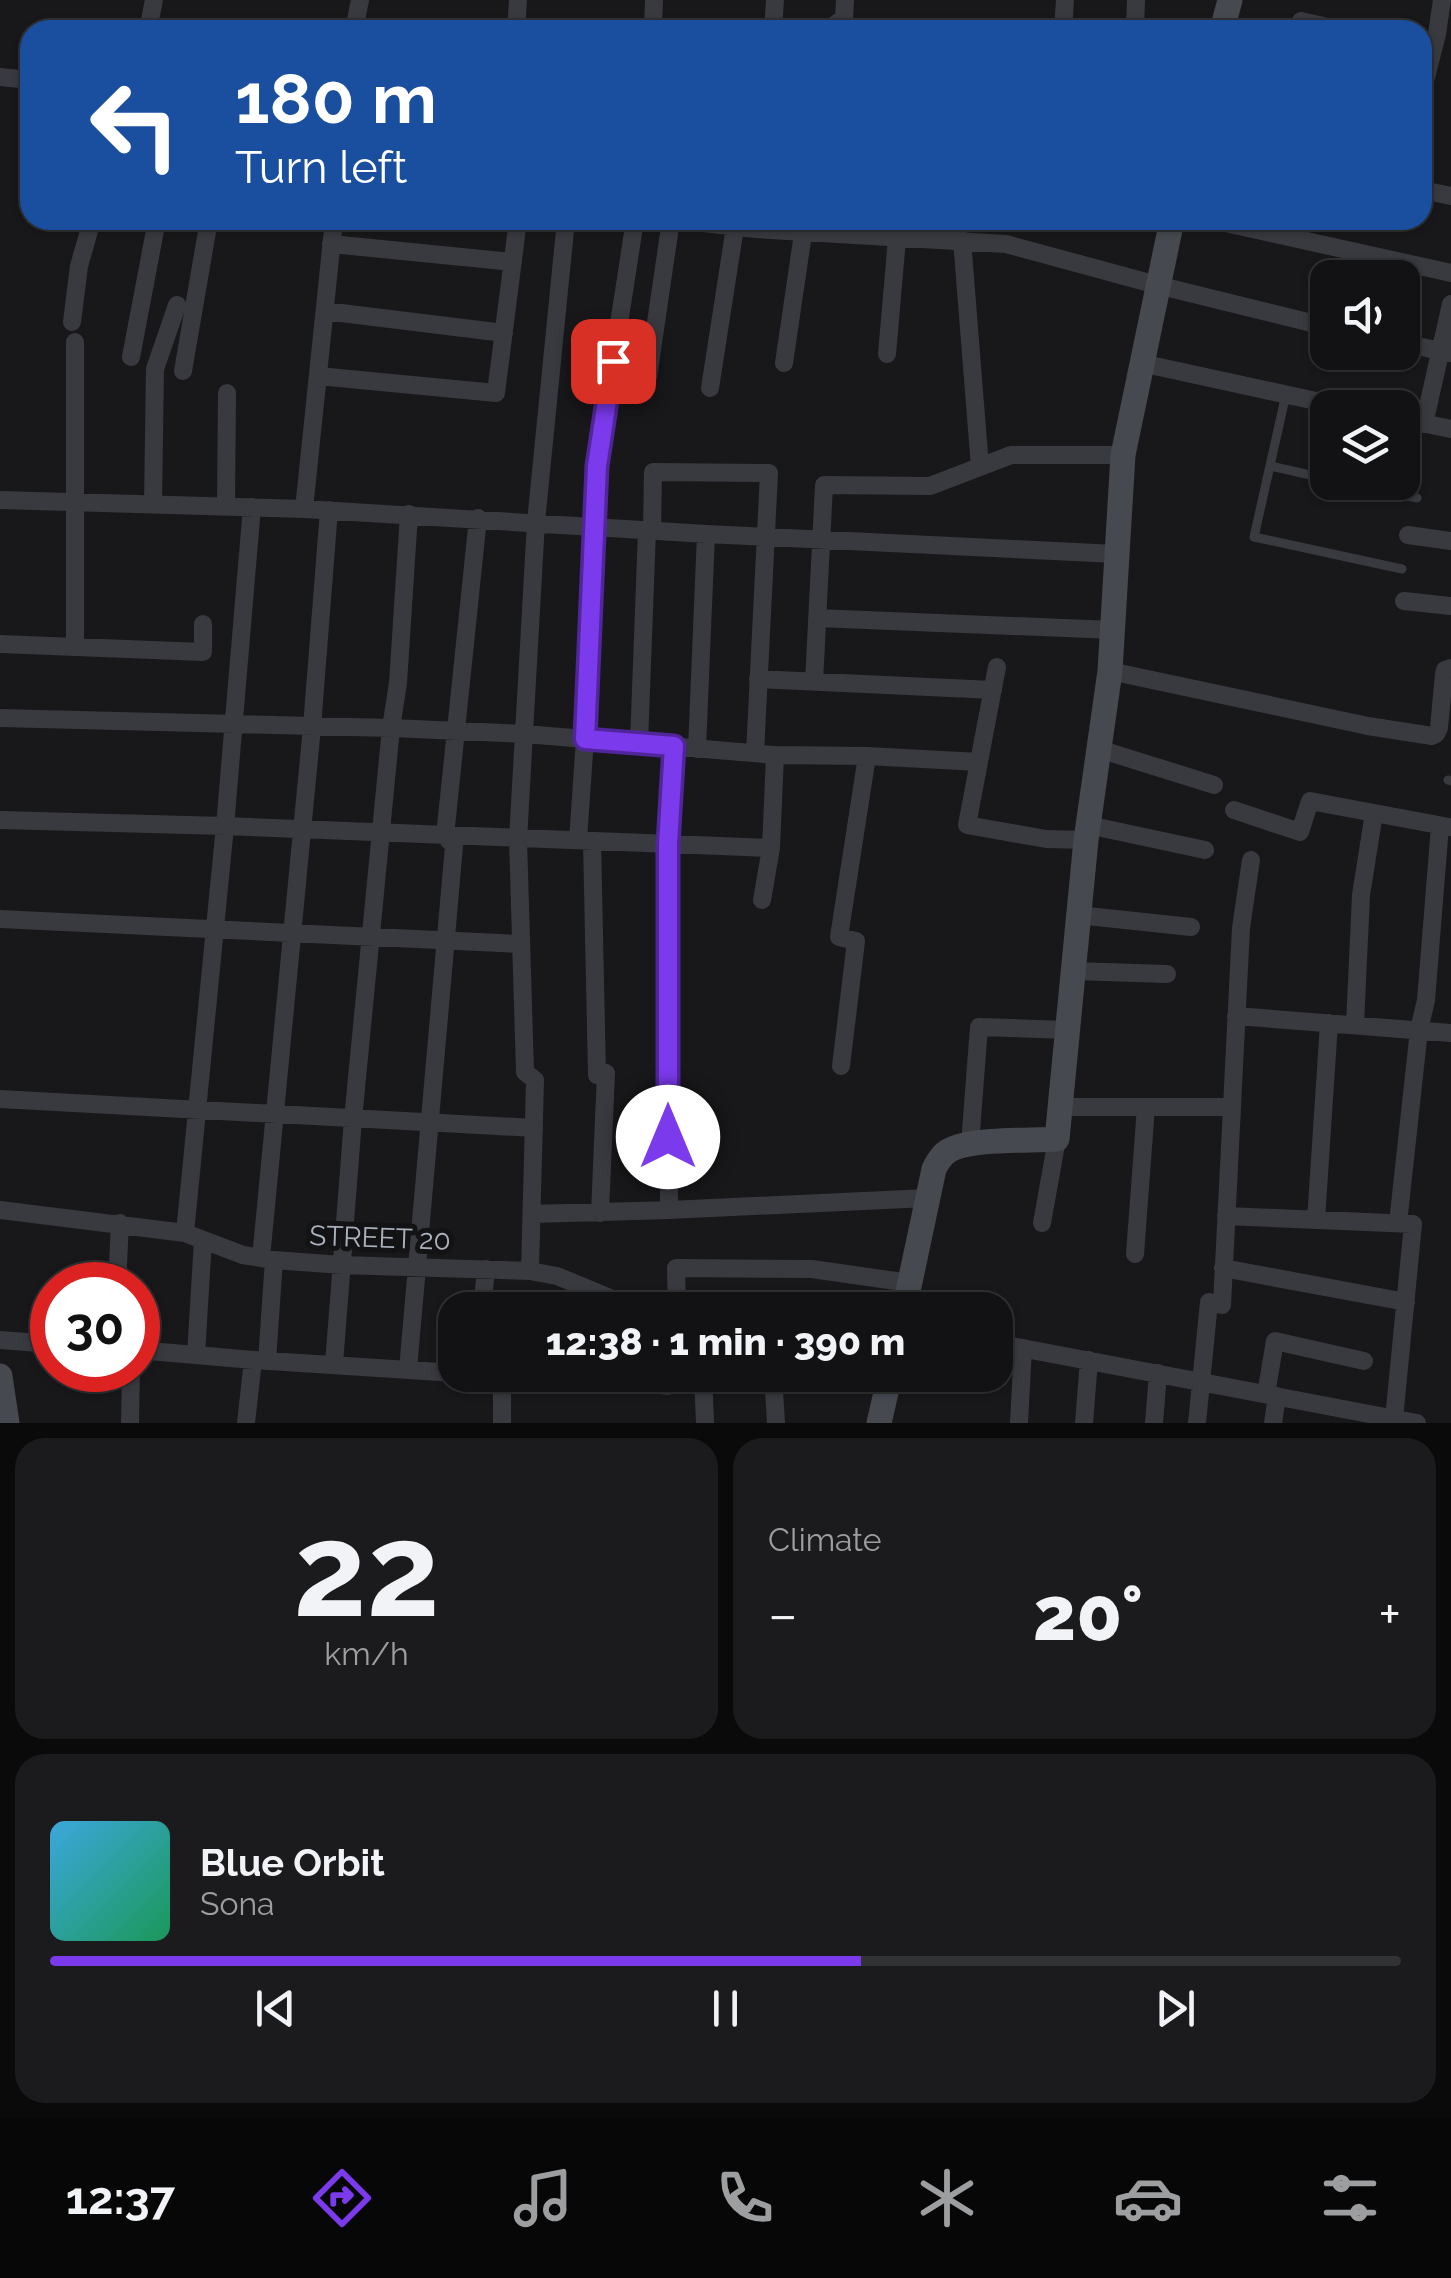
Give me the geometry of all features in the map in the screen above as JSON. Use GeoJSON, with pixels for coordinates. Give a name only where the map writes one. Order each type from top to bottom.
{"type":"FeatureCollection","features":[{"type":"Feature","properties":{"kind":"street"},"geometry":{"type":"LineString","coordinates":[[1432,40],[1445,10]]}},
{"type":"Feature","properties":{"kind":"street"},"geometry":{"type":"LineString","coordinates":[[72,322],[79,266],[90,230]]}},
{"type":"Feature","properties":{"kind":"street"},"geometry":{"type":"LineString","coordinates":[[131,357],[155,230]]}},
{"type":"Feature","properties":{"kind":"street"},"geometry":{"type":"LineString","coordinates":[[184,372],[207,230]]}},
{"type":"Feature","properties":{"kind":"street"},"geometry":{"type":"LineString","coordinates":[[304,509],[333,230]]}},
{"type":"Feature","properties":{"kind":"street"},"geometry":{"type":"LineString","coordinates":[[318,376],[496,392],[517,230]]}},
{"type":"Feature","properties":{"kind":"street"},"geometry":{"type":"LineString","coordinates":[[530,1270],[535,1080],[525,1072],[518,839],[536,522],[565,230]]}},
{"type":"Feature","properties":{"kind":"street"},"geometry":{"type":"LineString","coordinates":[[600,1212],[606,1073],[597,1076],[585,841],[585,739],[597,466],[633,230]]}},
{"type":"Feature","properties":{"kind":"street"},"geometry":{"type":"LineString","coordinates":[[648,377],[672,230]]}},
{"type":"Feature","properties":{"kind":"street"},"geometry":{"type":"LineString","coordinates":[[710,388],[735,230]]}},
{"type":"Feature","properties":{"kind":"street"},"geometry":{"type":"LineString","coordinates":[[784,363],[803,230]]}},
{"type":"Feature","properties":{"kind":"street"},"geometry":{"type":"LineString","coordinates":[[862,230],[1006,244],[1310,323]]}},
{"type":"Feature","properties":{"kind":"street"},"geometry":{"type":"LineString","coordinates":[[952,230],[980,467]]}},
{"type":"Feature","properties":{"kind":"street"},"geometry":{"type":"LineString","coordinates":[[1042,1222],[1058,1140],[1087,833],[1110,672],[1123,456],[1170,230]]}},
{"type":"Feature","properties":{"kind":"street"},"geometry":{"type":"LineString","coordinates":[[1257,230],[1451,273]]}},
{"type":"Feature","properties":{"kind":"street"},"geometry":{"type":"LineString","coordinates":[[887,354],[891,232]]}},
{"type":"Feature","properties":{"kind":"street"},"geometry":{"type":"LineString","coordinates":[[331,244],[513,262]]}},
{"type":"Feature","properties":{"kind":"street"},"geometry":{"type":"LineString","coordinates":[[1424,424],[1446,352],[1451,304]]}},
{"type":"Feature","properties":{"kind":"street"},"geometry":{"type":"LineString","coordinates":[[153,504],[155,369],[177,306]]}},
{"type":"Feature","properties":{"kind":"street"},"geometry":{"type":"LineString","coordinates":[[325,311],[504,332]]}},
{"type":"Feature","properties":{"kind":"street"},"geometry":{"type":"LineString","coordinates":[[75,342],[75,645]]}},
{"type":"Feature","properties":{"kind":"street"},"geometry":{"type":"LineString","coordinates":[[1420,347],[1446,352]]}},
{"type":"Feature","properties":{"kind":"street"},"geometry":{"type":"LineString","coordinates":[[1141,362],[1310,399]]}},
{"type":"Feature","properties":{"kind":"street"},"geometry":{"type":"LineString","coordinates":[[226,506],[228,392]]}},
{"type":"Feature","properties":{"kind":"street"},"geometry":{"type":"LineString","coordinates":[[1420,423],[1451,429]]}},
{"type":"Feature","properties":{"kind":"street"},"geometry":{"type":"LineString","coordinates":[[814,682],[824,485],[930,486],[1011,455],[1123,456]]}},
{"type":"Feature","properties":{"kind":"street"},"geometry":{"type":"LineString","coordinates":[[639,744],[654,472],[769,474],[755,753]]}},
{"type":"Feature","properties":{"kind":"street"},"geometry":{"type":"LineString","coordinates":[[0,500],[252,506],[1116,554]]}},
{"type":"Feature","properties":{"kind":"street"},"geometry":{"type":"LineString","coordinates":[[185,1234],[252,506]]}},
{"type":"Feature","properties":{"kind":"street"},"geometry":{"type":"LineString","coordinates":[[246,1423],[260,1361],[275,1115],[329,510]]}},
{"type":"Feature","properties":{"kind":"street"},"geometry":{"type":"LineString","coordinates":[[334,1364],[353,1119],[399,665],[409,514]]}},
{"type":"Feature","properties":{"kind":"street"},"geometry":{"type":"LineString","coordinates":[[444,836],[478,518]]}},
{"type":"Feature","properties":{"kind":"street"},"geometry":{"type":"LineString","coordinates":[[696,749],[706,534]]}},
{"type":"Feature","properties":{"kind":"street"},"geometry":{"type":"LineString","coordinates":[[1408,535],[1451,541]]}},
{"type":"Feature","properties":{"kind":"street"},"geometry":{"type":"LineString","coordinates":[[1404,600],[1451,606]]}},
{"type":"Feature","properties":{"kind":"street"},"geometry":{"type":"LineString","coordinates":[[818,618],[1113,630]]}},
{"type":"Feature","properties":{"kind":"street"},"geometry":{"type":"LineString","coordinates":[[0,644],[203,652],[203,624]]}},
{"type":"Feature","properties":{"kind":"street"},"geometry":{"type":"LineString","coordinates":[[997,667],[967,825],[1046,839],[1087,833],[1205,850]]}},
{"type":"Feature","properties":{"kind":"street"},"geometry":{"type":"LineString","coordinates":[[1110,672],[1432,736],[1439,728],[1444,674],[1451,668]]}},
{"type":"Feature","properties":{"kind":"street"},"geometry":{"type":"LineString","coordinates":[[758,680],[993,690]]}},
{"type":"Feature","properties":{"kind":"street"},"geometry":{"type":"LineString","coordinates":[[0,718],[455,730],[776,755],[979,762]]}},
{"type":"Feature","properties":{"kind":"street"},"geometry":{"type":"LineString","coordinates":[[669,1210],[668,844],[674,746]]}},
{"type":"Feature","properties":{"kind":"street"},"geometry":{"type":"LineString","coordinates":[[1099,749],[1214,785]]}},
{"type":"Feature","properties":{"kind":"street"},"geometry":{"type":"LineString","coordinates":[[762,900],[771,848],[776,755]]}},
{"type":"Feature","properties":{"kind":"street"},"geometry":{"type":"LineString","coordinates":[[841,1066],[856,941],[838,937],[867,756]]}},
{"type":"Feature","properties":{"kind":"street"},"geometry":{"type":"LineString","coordinates":[[1234,810],[1300,832],[1310,801],[1446,826],[1398,1223]]}},
{"type":"Feature","properties":{"kind":"street"},"geometry":{"type":"LineString","coordinates":[[1355,1025],[1362,894],[1374,813]]}},
{"type":"Feature","properties":{"kind":"street"},"geometry":{"type":"LineString","coordinates":[[0,820],[771,848]]}},
{"type":"Feature","properties":{"kind":"street"},"geometry":{"type":"LineString","coordinates":[[408,1369],[454,846],[444,836]]}},
{"type":"Feature","properties":{"kind":"street"},"geometry":{"type":"LineString","coordinates":[[1197,1423],[1209,1302],[1222,1305],[1241,928],[1251,860]]}},
{"type":"Feature","properties":{"kind":"street"},"geometry":{"type":"LineString","coordinates":[[1078,915],[1192,926]]}},
{"type":"Feature","properties":{"kind":"street"},"geometry":{"type":"LineString","coordinates":[[0,919],[520,944]]}},
{"type":"Feature","properties":{"kind":"street"},"geometry":{"type":"LineString","coordinates":[[1073,971],[1166,974]]}},
{"type":"Feature","properties":{"kind":"street"},"geometry":{"type":"LineString","coordinates":[[1236,1016],[1451,1033]]}},
{"type":"Feature","properties":{"kind":"street"},"geometry":{"type":"LineString","coordinates":[[1316,1220],[1329,1023]]}},
{"type":"Feature","properties":{"kind":"street"},"geometry":{"type":"LineString","coordinates":[[970,1144],[979,1027],[1067,1030]]}},
{"type":"Feature","properties":{"kind":"street"},"geometry":{"type":"LineString","coordinates":[[0,1099],[534,1128]]}},
{"type":"Feature","properties":{"kind":"street"},"geometry":{"type":"LineString","coordinates":[[1060,1107],[1231,1107]]}},
{"type":"Feature","properties":{"kind":"street"},"geometry":{"type":"LineString","coordinates":[[1135,1254],[1146,1107]]}},
{"type":"Feature","properties":{"kind":"street"},"geometry":{"type":"LineString","coordinates":[[908,1292],[934,1168],[942,1156],[953,1148],[970,1144],[1058,1140]]}},
{"type":"Feature","properties":{"kind":"street"},"geometry":{"type":"LineString","coordinates":[[532,1214],[928,1198]]}},
{"type":"Feature","properties":{"kind":"street","name":"STREET 20"},"geometry":{"type":"LineString","coordinates":[[0,1210],[185,1234],[244,1255],[268,1259],[342,1266],[530,1270],[558,1276],[596,1292]]}},
{"type":"Feature","properties":{"kind":"street"},"geometry":{"type":"LineString","coordinates":[[1013,1346],[1272,1395],[1339,1416],[1406,1422],[1406,1302],[1414,1224],[1226,1216]]}},
{"type":"Feature","properties":{"kind":"street"},"geometry":{"type":"LineString","coordinates":[[118,1262],[120,1223]]}},
{"type":"Feature","properties":{"kind":"street"},"geometry":{"type":"LineString","coordinates":[[196,1355],[204,1240]]}},
{"type":"Feature","properties":{"kind":"street"},"geometry":{"type":"LineString","coordinates":[[677,1292],[676,1268],[812,1269],[910,1283]]}},
{"type":"Feature","properties":{"kind":"street"},"geometry":{"type":"LineString","coordinates":[[1224,1268],[1406,1302]]}},
{"type":"Feature","properties":{"kind":"street"},"geometry":{"type":"LineString","coordinates":[[484,1292],[486,1270]]}},
{"type":"Feature","properties":{"kind":"street"},"geometry":{"type":"LineString","coordinates":[[0,1340],[30,1342]]}},
{"type":"Feature","properties":{"kind":"street"},"geometry":{"type":"LineString","coordinates":[[1273,1423],[1275,1341],[1364,1361]]}},
{"type":"Feature","properties":{"kind":"street"},"geometry":{"type":"LineString","coordinates":[[1019,1423],[1023,1348]]}},
{"type":"Feature","properties":{"kind":"street"},"geometry":{"type":"LineString","coordinates":[[160,1352],[438,1372]]}},
{"type":"Feature","properties":{"kind":"street"},"geometry":{"type":"LineString","coordinates":[[1084,1423],[1089,1360]]}},
{"type":"Feature","properties":{"kind":"street"},"geometry":{"type":"LineString","coordinates":[[1154,1423],[1158,1373]]}},
{"type":"Feature","properties":{"kind":"street"},"geometry":{"type":"LineString","coordinates":[[0,1376],[8,1423]]}},
{"type":"Feature","properties":{"kind":"street"},"geometry":{"type":"LineString","coordinates":[[130,1423],[131,1392]]}},
{"type":"Feature","properties":{"kind":"street"},"geometry":{"type":"LineString","coordinates":[[502,1392],[502,1423]]}},
{"type":"Feature","properties":{"kind":"street"},"geometry":{"type":"LineString","coordinates":[[704,1392],[706,1423]]}},
{"type":"Feature","properties":{"kind":"street"},"geometry":{"type":"LineString","coordinates":[[775,1392],[776,1423]]}},
{"type":"Feature","properties":{"kind":"street"},"geometry":{"type":"LineString","coordinates":[[878,1423],[886,1392]]}},
{"type":"Feature","properties":{"kind":"lane"},"geometry":{"type":"LineString","coordinates":[[1286,394],[1254,537],[1402,569]]}},
{"type":"Feature","properties":{"kind":"lane"},"geometry":{"type":"LineString","coordinates":[[1270,466],[1310,474]]}},
{"type":"Feature","properties":{"kind":"route"},"geometry":{"type":"LineString","coordinates":[[613,361],[597,466],[585,739],[674,746],[668,844],[668,1137]]}}]}
